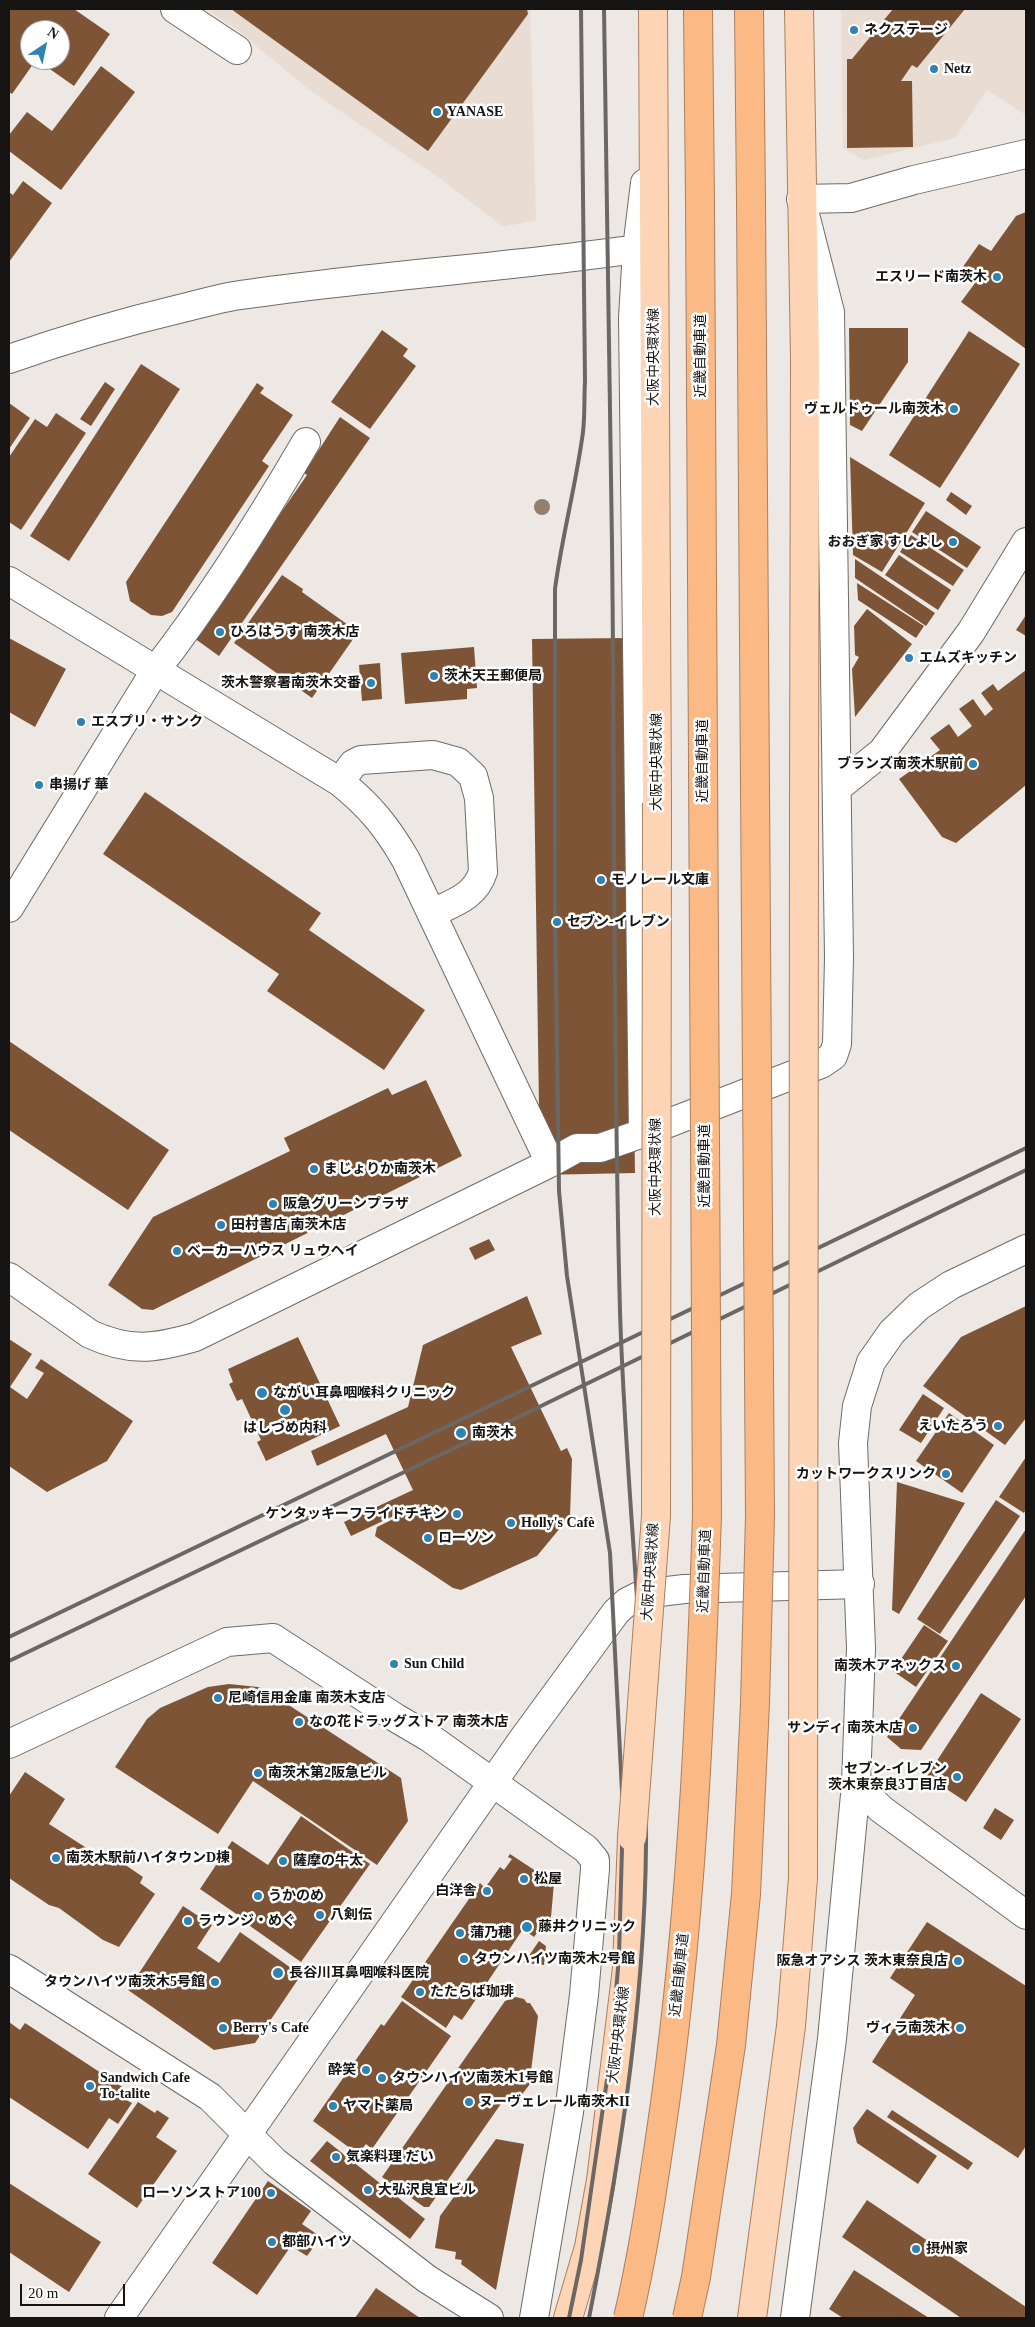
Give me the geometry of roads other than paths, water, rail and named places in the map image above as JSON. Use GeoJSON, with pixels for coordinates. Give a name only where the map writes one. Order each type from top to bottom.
{"type":"FeatureCollection","features":[{"type":"Feature","properties":{"kind":"highway","name":"近畿自動車道"},"geometry":{"type":"LineString","coordinates":[[628,2318],[641,2262],[669,2074],[690,1884],[701,1696],[707,1525],[698,9]]}},
{"type":"Feature","properties":{"kind":"highway"},"geometry":{"type":"LineString","coordinates":[[688,2318],[696,2277],[731,2045],[746,1894],[755,1703],[760,1516],[749,9]]}},
{"type":"Feature","properties":{"kind":"main road","name":"大阪中央環状線"},"geometry":{"type":"LineString","coordinates":[[568,2318],[590,2247],[601,2180],[627,1968],[632,1836],[656,1516],[657,803],[652,9]]}},
{"type":"Feature","properties":{"kind":"main road"},"geometry":{"type":"LineString","coordinates":[[752,2318],[791,2026],[803,1878],[805,359],[799,9]]}},
{"type":"Feature","properties":{"kind":"street"},"geometry":{"type":"LineString","coordinates":[[176,9],[236,50]]}},
{"type":"Feature","properties":{"kind":"street"},"geometry":{"type":"LineString","coordinates":[[643,1133],[633,318],[636,249],[654,115]]}},
{"type":"Feature","properties":{"kind":"street"},"geometry":{"type":"LineString","coordinates":[[9,1277],[90,1334],[104,1340],[135,1348],[165,1346],[195,1337],[577,1148],[600,1148],[643,1133],[820,1064],[833,1056],[837,1044],[839,968],[830,312],[801,199],[852,198],[914,180],[1026,154]]}},
{"type":"Feature","properties":{"kind":"street"},"geometry":{"type":"LineString","coordinates":[[9,359],[69,338],[233,296],[568,259],[636,249]]}},
{"type":"Feature","properties":{"kind":"street"},"geometry":{"type":"LineString","coordinates":[[9,908],[155,671],[175,645],[267,508],[306,442]]}},
{"type":"Feature","properties":{"kind":"street"},"geometry":{"type":"LineString","coordinates":[[837,788],[882,752],[971,632],[1026,542]]}},
{"type":"Feature","properties":{"kind":"street"},"geometry":{"type":"LineString","coordinates":[[9,582],[340,782],[364,801],[393,836],[432,913],[550,1163]]}},
{"type":"Feature","properties":{"kind":"street"},"geometry":{"type":"LineString","coordinates":[[340,782],[352,764],[361,760],[433,755],[458,762],[473,776],[479,798],[483,872],[473,892],[463,899],[432,913]]}},
{"type":"Feature","properties":{"kind":"street"},"geometry":{"type":"LineString","coordinates":[[795,2318],[832,2039],[856,1784],[861,1648],[853,1443],[857,1406],[871,1362],[892,1332],[919,1306],[951,1285],[1026,1249]]}},
{"type":"Feature","properties":{"kind":"street"},"geometry":{"type":"LineString","coordinates":[[119,2318],[604,1626],[627,1602],[643,1594],[684,1589],[860,1584]]}},
{"type":"Feature","properties":{"kind":"street"},"geometry":{"type":"LineString","coordinates":[[9,1744],[227,1642],[273,1638],[430,1738],[492,1784],[579,1842],[595,1860],[584,1995],[569,2112],[534,2318]]}},
{"type":"Feature","properties":{"kind":"street"},"geometry":{"type":"LineString","coordinates":[[856,1784],[881,1809],[1026,1915]]}},
{"type":"Feature","properties":{"kind":"street"},"geometry":{"type":"LineString","coordinates":[[9,1969],[210,2097],[276,2162],[427,2278],[490,2318]]}},
{"type":"Feature","properties":{"kind":"railway"},"geometry":{"type":"LineString","coordinates":[[569,2318],[581,2260],[611,2052],[619,1956],[623,1812],[610,1553],[567,1276],[559,1191],[555,908],[555,589],[580,452],[584,419],[581,9]]}},
{"type":"Feature","properties":{"kind":"railway"},"geometry":{"type":"LineString","coordinates":[[589,2318],[612,2192],[631,2066],[643,1939],[646,1811],[639,1623],[626,1436],[620,1311],[604,9]]}},
{"type":"Feature","properties":{"kind":"railway"},"geometry":{"type":"LineString","coordinates":[[9,1637],[1026,1148]]}},
{"type":"Feature","properties":{"kind":"railway"},"geometry":{"type":"LineString","coordinates":[[9,1661],[465,1443],[1026,1170]]}},
{"type":"Feature","properties":{"kind":"place","name":"ネクステージ"},"geometry":{"type":"Point","coordinates":[854,30]}},
{"type":"Feature","properties":{"kind":"place","name":"Netz"},"geometry":{"type":"Point","coordinates":[934,69]}},
{"type":"Feature","properties":{"kind":"place","name":"YANASE"},"geometry":{"type":"Point","coordinates":[437,112]}},
{"type":"Feature","properties":{"kind":"place","name":"エスリード南茨木"},"geometry":{"type":"Point","coordinates":[997,277]}},
{"type":"Feature","properties":{"kind":"place","name":"ヴェルドゥール南茨木"},"geometry":{"type":"Point","coordinates":[954,409]}},
{"type":"Feature","properties":{"kind":"place","name":"おおぎ家 すしよし"},"geometry":{"type":"Point","coordinates":[953,542]}},
{"type":"Feature","properties":{"kind":"place","name":"ひろはうす 南茨木店"},"geometry":{"type":"Point","coordinates":[220,632]}},
{"type":"Feature","properties":{"kind":"place","name":"エムズキッチン"},"geometry":{"type":"Point","coordinates":[909,658]}},
{"type":"Feature","properties":{"kind":"place","name":"茨木天王郵便局"},"geometry":{"type":"Point","coordinates":[434,676]}},
{"type":"Feature","properties":{"kind":"place","name":"茨木警察署南茨木交番"},"geometry":{"type":"Point","coordinates":[371,683]}},
{"type":"Feature","properties":{"kind":"place","name":"エスプリ・サンク"},"geometry":{"type":"Point","coordinates":[81,722]}},
{"type":"Feature","properties":{"kind":"place","name":"ブランズ南茨木駅前"},"geometry":{"type":"Point","coordinates":[973,764]}},
{"type":"Feature","properties":{"kind":"place","name":"串揚げ 華"},"geometry":{"type":"Point","coordinates":[39,785]}},
{"type":"Feature","properties":{"kind":"place","name":"モノレール文庫"},"geometry":{"type":"Point","coordinates":[601,880]}},
{"type":"Feature","properties":{"kind":"place","name":"セブン-イレブン"},"geometry":{"type":"Point","coordinates":[557,922]}},
{"type":"Feature","properties":{"kind":"place","name":"まじょりか南茨木"},"geometry":{"type":"Point","coordinates":[314,1169]}},
{"type":"Feature","properties":{"kind":"place","name":"阪急グリーンプラザ"},"geometry":{"type":"Point","coordinates":[273,1204]}},
{"type":"Feature","properties":{"kind":"place","name":"田村書店 南茨木店"},"geometry":{"type":"Point","coordinates":[221,1225]}},
{"type":"Feature","properties":{"kind":"place","name":"ベーカーハウス リュウヘイ"},"geometry":{"type":"Point","coordinates":[177,1251]}},
{"type":"Feature","properties":{"kind":"place","name":"ながい耳鼻咽喉科クリニック"},"geometry":{"type":"Point","coordinates":[262,1393]}},
{"type":"Feature","properties":{"kind":"place","name":"はしづめ内科"},"geometry":{"type":"Point","coordinates":[285,1410]}},
{"type":"Feature","properties":{"kind":"place","name":"えいたろう"},"geometry":{"type":"Point","coordinates":[998,1426]}},
{"type":"Feature","properties":{"kind":"place","name":"南茨木"},"geometry":{"type":"Point","coordinates":[461,1433]}},
{"type":"Feature","properties":{"kind":"place","name":"カットワークスリンク"},"geometry":{"type":"Point","coordinates":[946,1474]}},
{"type":"Feature","properties":{"kind":"place","name":"ケンタッキーフライドチキン"},"geometry":{"type":"Point","coordinates":[457,1514]}},
{"type":"Feature","properties":{"kind":"place","name":"Holly's Cafè"},"geometry":{"type":"Point","coordinates":[511,1523]}},
{"type":"Feature","properties":{"kind":"place","name":"ローソン"},"geometry":{"type":"Point","coordinates":[428,1538]}},
{"type":"Feature","properties":{"kind":"place","name":"Sun Child"},"geometry":{"type":"Point","coordinates":[394,1664]}},
{"type":"Feature","properties":{"kind":"place","name":"南茨木アネックス"},"geometry":{"type":"Point","coordinates":[956,1666]}},
{"type":"Feature","properties":{"kind":"place","name":"尼崎信用金庫 南茨木支店"},"geometry":{"type":"Point","coordinates":[218,1698]}},
{"type":"Feature","properties":{"kind":"place","name":"なの花ドラッグストア 南茨木店"},"geometry":{"type":"Point","coordinates":[299,1722]}},
{"type":"Feature","properties":{"kind":"place","name":"サンディ 南茨木店"},"geometry":{"type":"Point","coordinates":[913,1728]}},
{"type":"Feature","properties":{"kind":"place","name":"南茨木第2阪急ビル"},"geometry":{"type":"Point","coordinates":[258,1773]}},
{"type":"Feature","properties":{"kind":"place","name":"セブン-イレブン 茨木東奈良3丁目店"},"geometry":{"type":"Point","coordinates":[957,1777]}},
{"type":"Feature","properties":{"kind":"place","name":"南茨木駅前ハイタウンD棟"},"geometry":{"type":"Point","coordinates":[56,1858]}},
{"type":"Feature","properties":{"kind":"place","name":"薩摩の牛太"},"geometry":{"type":"Point","coordinates":[283,1861]}},
{"type":"Feature","properties":{"kind":"place","name":"松屋"},"geometry":{"type":"Point","coordinates":[524,1879]}},
{"type":"Feature","properties":{"kind":"place","name":"白洋舎"},"geometry":{"type":"Point","coordinates":[487,1891]}},
{"type":"Feature","properties":{"kind":"place","name":"うかのめ"},"geometry":{"type":"Point","coordinates":[258,1896]}},
{"type":"Feature","properties":{"kind":"place","name":"八剣伝"},"geometry":{"type":"Point","coordinates":[320,1915]}},
{"type":"Feature","properties":{"kind":"place","name":"ラウンジ・めぐ"},"geometry":{"type":"Point","coordinates":[188,1921]}},
{"type":"Feature","properties":{"kind":"place","name":"藤井クリニック"},"geometry":{"type":"Point","coordinates":[527,1927]}},
{"type":"Feature","properties":{"kind":"place","name":"蒲乃穂"},"geometry":{"type":"Point","coordinates":[460,1933]}},
{"type":"Feature","properties":{"kind":"place","name":"タウンハイツ南茨木2号館"},"geometry":{"type":"Point","coordinates":[464,1959]}},
{"type":"Feature","properties":{"kind":"place","name":"阪急オアシス 茨木東奈良店"},"geometry":{"type":"Point","coordinates":[958,1961]}},
{"type":"Feature","properties":{"kind":"place","name":"長谷川耳鼻咽喉科医院"},"geometry":{"type":"Point","coordinates":[278,1973]}},
{"type":"Feature","properties":{"kind":"place","name":"タウンハイツ南茨木5号館"},"geometry":{"type":"Point","coordinates":[215,1982]}},
{"type":"Feature","properties":{"kind":"place","name":"たたらば珈琲"},"geometry":{"type":"Point","coordinates":[420,1992]}},
{"type":"Feature","properties":{"kind":"place","name":"Berry's Cafe"},"geometry":{"type":"Point","coordinates":[223,2028]}},
{"type":"Feature","properties":{"kind":"place","name":"ヴィラ南茨木"},"geometry":{"type":"Point","coordinates":[960,2028]}},
{"type":"Feature","properties":{"kind":"place","name":"酔笑"},"geometry":{"type":"Point","coordinates":[366,2070]}},
{"type":"Feature","properties":{"kind":"place","name":"タウンハイツ南茨木1号館"},"geometry":{"type":"Point","coordinates":[382,2078]}},
{"type":"Feature","properties":{"kind":"place","name":"Sandwich Cafe To-talite"},"geometry":{"type":"Point","coordinates":[90,2086]}},
{"type":"Feature","properties":{"kind":"place","name":"ヌーヴェレール南茨木II"},"geometry":{"type":"Point","coordinates":[469,2102]}},
{"type":"Feature","properties":{"kind":"place","name":"ヤマト薬局"},"geometry":{"type":"Point","coordinates":[333,2106]}},
{"type":"Feature","properties":{"kind":"place","name":"気楽料理 だい"},"geometry":{"type":"Point","coordinates":[336,2157]}},
{"type":"Feature","properties":{"kind":"place","name":"大弘沢良宜ビル"},"geometry":{"type":"Point","coordinates":[368,2190]}},
{"type":"Feature","properties":{"kind":"place","name":"ローソンストア100"},"geometry":{"type":"Point","coordinates":[271,2193]}},
{"type":"Feature","properties":{"kind":"place","name":"都部ハイツ"},"geometry":{"type":"Point","coordinates":[272,2242]}},
{"type":"Feature","properties":{"kind":"place","name":"摂州家"},"geometry":{"type":"Point","coordinates":[916,2249]}}]}
